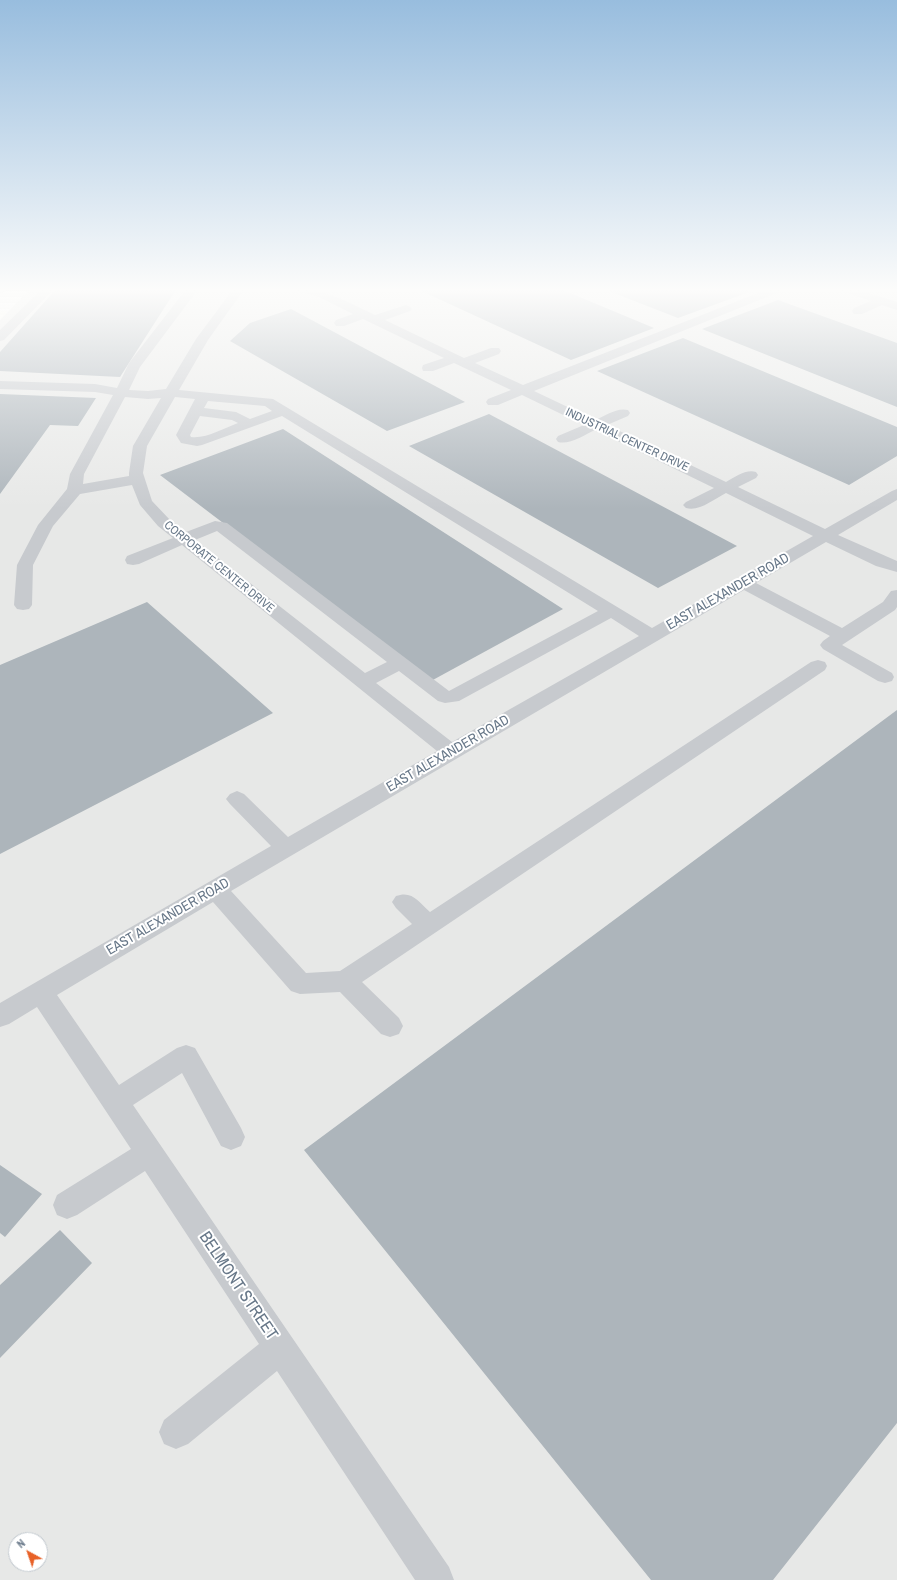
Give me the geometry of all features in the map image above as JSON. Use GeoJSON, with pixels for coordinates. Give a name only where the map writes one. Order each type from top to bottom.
{"type":"FeatureCollection","features":[{"type":"Feature","properties":{"kind":"street"},"geometry":{"type":"LineString","coordinates":[[23,605],[25,565],[46,525],[75,490],[77,474],[137,362]]}},
{"type":"Feature","properties":{"kind":"street","name":"CORPORATE CENTER DRIVE"},"geometry":{"type":"LineString","coordinates":[[189,362],[140,446],[136,473],[145,502],[164,523],[451,752]]}},
{"type":"Feature","properties":{"kind":"street"},"geometry":{"type":"LineString","coordinates":[[428,368],[453,362]]}},
{"type":"Feature","properties":{"kind":"street","name":"INDUSTRIAL CENTER DRIVE"},"geometry":{"type":"LineString","coordinates":[[464,362],[882,562],[897,567]]}},
{"type":"Feature","properties":{"kind":"street"},"geometry":{"type":"LineString","coordinates":[[493,402],[597,362]]}},
{"type":"Feature","properties":{"kind":"street"},"geometry":{"type":"LineString","coordinates":[[0,385],[95,388],[121,393],[148,395],[171,393],[268,402],[652,636]]}},
{"type":"Feature","properties":{"kind":"street"},"geometry":{"type":"LineString","coordinates":[[204,396],[183,435],[186,440],[196,442],[208,439],[284,411]]}},
{"type":"Feature","properties":{"kind":"street"},"geometry":{"type":"LineString","coordinates":[[196,411],[236,416],[249,424]]}},
{"type":"Feature","properties":{"kind":"street"},"geometry":{"type":"LineString","coordinates":[[563,439],[623,413]]}},
{"type":"Feature","properties":{"kind":"street"},"geometry":{"type":"LineString","coordinates":[[691,505],[751,475]]}},
{"type":"Feature","properties":{"kind":"street"},"geometry":{"type":"LineString","coordinates":[[75,490],[138,479]]}},
{"type":"Feature","properties":{"kind":"street","name":"EAST ALEXANDER ROAD"},"geometry":{"type":"LineString","coordinates":[[0,1016],[286,848],[897,494]]}},
{"type":"Feature","properties":{"kind":"street"},"geometry":{"type":"LineString","coordinates":[[133,560],[215,526],[221,526],[445,697],[452,697],[611,611]]}},
{"type":"Feature","properties":{"kind":"street"},"geometry":{"type":"LineString","coordinates":[[744,582],[843,636]]}},
{"type":"Feature","properties":{"kind":"street"},"geometry":{"type":"LineString","coordinates":[[885,677],[828,645],[889,606],[897,595]]}},
{"type":"Feature","properties":{"kind":"street"},"geometry":{"type":"LineString","coordinates":[[363,682],[399,663]]}},
{"type":"Feature","properties":{"kind":"street"},"geometry":{"type":"LineString","coordinates":[[215,890],[300,984],[346,981],[818,666]]}},
{"type":"Feature","properties":{"kind":"street"},"geometry":{"type":"LineString","coordinates":[[237,799],[286,848]]}},
{"type":"Feature","properties":{"kind":"street"},"geometry":{"type":"LineString","coordinates":[[404,902],[429,925]]}},
{"type":"Feature","properties":{"kind":"street"},"geometry":{"type":"LineString","coordinates":[[346,981],[390,1026]]}},
{"type":"Feature","properties":{"kind":"street","name":"BELMONT STREET"},"geometry":{"type":"LineString","coordinates":[[41,992],[436,1580]]}},
{"type":"Feature","properties":{"kind":"street"},"geometry":{"type":"LineString","coordinates":[[115,1102],[186,1056],[231,1137]]}},
{"type":"Feature","properties":{"kind":"street"},"geometry":{"type":"LineString","coordinates":[[67,1205],[149,1152]]}},
{"type":"Feature","properties":{"kind":"street"},"geometry":{"type":"LineString","coordinates":[[176,1432],[280,1348]]}},
{"type":"Feature","properties":{"kind":"shaded area"},"geometry":{"type":"Polygon","coordinates":[[[0,362],[897,362],[897,1580],[0,1580],[0,362]]]}},
{"type":"Feature","properties":{"kind":"building"},"geometry":{"type":"Polygon","coordinates":[[[0,362],[130,362],[120,377],[0,371],[0,362]]]}},
{"type":"Feature","properties":{"kind":"building"},"geometry":{"type":"Polygon","coordinates":[[[266,362],[390,362],[465,402],[387,431],[266,362]]]}},
{"type":"Feature","properties":{"kind":"building"},"geometry":{"type":"Polygon","coordinates":[[[621,362],[740,362],[897,427],[897,456],[849,485],[597,371],[621,362]]]}},
{"type":"Feature","properties":{"kind":"building"},"geometry":{"type":"Polygon","coordinates":[[[784,362],[897,362],[897,407],[784,362]]]}},
{"type":"Feature","properties":{"kind":"building"},"geometry":{"type":"Polygon","coordinates":[[[0,394],[96,398],[78,426],[50,425],[0,494],[0,394]]]}},
{"type":"Feature","properties":{"kind":"building"},"geometry":{"type":"Polygon","coordinates":[[[489,414],[737,546],[658,588],[409,446],[489,414]]]}},
{"type":"Feature","properties":{"kind":"building"},"geometry":{"type":"Polygon","coordinates":[[[283,429],[563,609],[431,681],[160,475],[283,429]]]}},
{"type":"Feature","properties":{"kind":"building"},"geometry":{"type":"Polygon","coordinates":[[[147,602],[273,713],[0,854],[0,665],[147,602]]]}},
{"type":"Feature","properties":{"kind":"building"},"geometry":{"type":"Polygon","coordinates":[[[897,710],[897,1423],[773,1580],[651,1580],[304,1150],[897,710]]]}},
{"type":"Feature","properties":{"kind":"building"},"geometry":{"type":"Polygon","coordinates":[[[0,1165],[42,1194],[5,1237],[0,1233],[0,1165]]]}},
{"type":"Feature","properties":{"kind":"building"},"geometry":{"type":"Polygon","coordinates":[[[60,1230],[92,1263],[0,1358],[0,1285],[60,1230]]]}}]}
